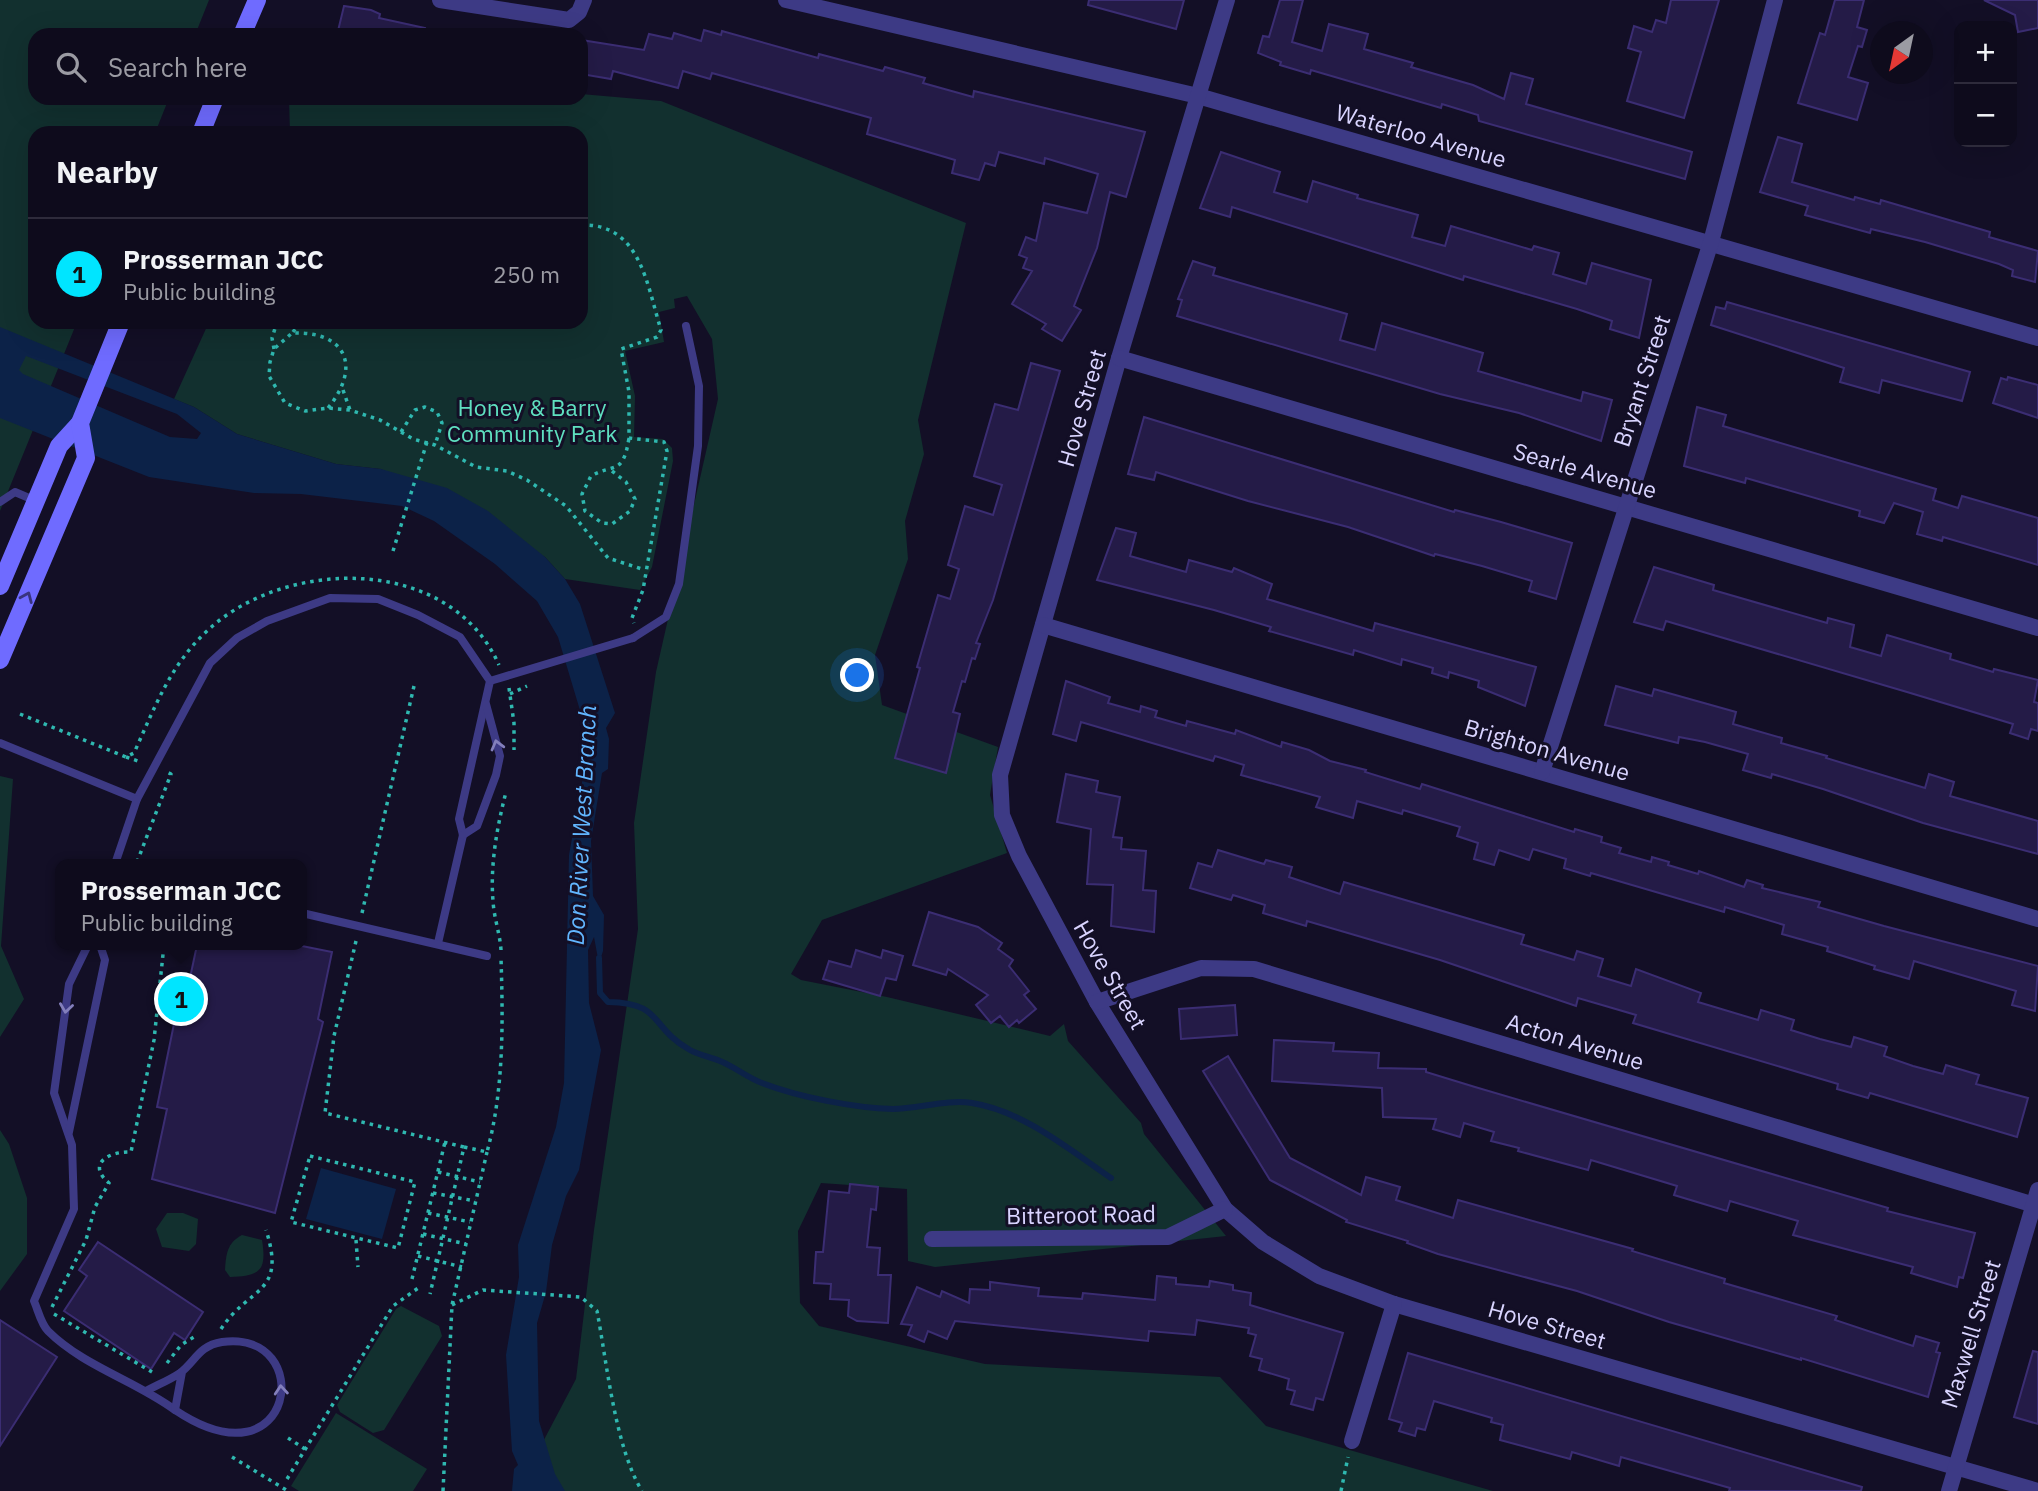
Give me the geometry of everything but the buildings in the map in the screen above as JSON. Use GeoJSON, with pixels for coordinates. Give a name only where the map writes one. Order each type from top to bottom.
{"type":"FeatureCollection","features":[{"type":"Feature","properties":{"kind":"main road"},"geometry":{"type":"LineString","coordinates":[[245,28],[257,0]]}},
{"type":"Feature","properties":{"kind":"main road"},"geometry":{"type":"LineString","coordinates":[[204,126],[212,105]]}},
{"type":"Feature","properties":{"kind":"main road"},"geometry":{"type":"LineString","coordinates":[[0,586],[60,446],[80,423],[118,329]]}},
{"type":"Feature","properties":{"kind":"main road"},"geometry":{"type":"LineString","coordinates":[[0,660],[86,458],[80,423]]}},
{"type":"Feature","properties":{"kind":"street"},"geometry":{"type":"LineString","coordinates":[[440,0],[569,20],[579,12],[584,0]]}},
{"type":"Feature","properties":{"kind":"street","name":"Waterloo Avenue"},"geometry":{"type":"LineString","coordinates":[[786,0],[1198,96],[2038,338]]}},
{"type":"Feature","properties":{"kind":"street","name":"Hove Street"},"geometry":{"type":"LineString","coordinates":[[1227,0],[1119,358],[1000,775],[1002,816],[1019,856],[1097,1002],[1225,1209],[1263,1242],[1319,1276],[1394,1304],[2038,1491]]}},
{"type":"Feature","properties":{"kind":"street","name":"Bryant Street"},"geometry":{"type":"LineString","coordinates":[[1542,772],[1711,242],[1775,0]]}},
{"type":"Feature","properties":{"kind":"street","name":"Searle Avenue"},"geometry":{"type":"LineString","coordinates":[[1119,358],[2038,628]]}},
{"type":"Feature","properties":{"kind":"street","name":"Brighton Avenue"},"geometry":{"type":"LineString","coordinates":[[1043,625],[2038,919]]}},
{"type":"Feature","properties":{"kind":"street","name":"Acton Avenue"},"geometry":{"type":"LineString","coordinates":[[1097,1002],[1201,968],[1254,969],[2037,1200]]}},
{"type":"Feature","properties":{"kind":"street","name":"Maxwell Street"},"geometry":{"type":"LineString","coordinates":[[1949,1491],[2037,1200]]}},
{"type":"Feature","properties":{"kind":"street","name":"Bitteroot Road"},"geometry":{"type":"LineString","coordinates":[[932,1239],[1168,1237],[1225,1209]]}},
{"type":"Feature","properties":{"kind":"street"},"geometry":{"type":"LineString","coordinates":[[1352,1441],[1394,1304]]}},
{"type":"Feature","properties":{"kind":"lane"},"geometry":{"type":"LineString","coordinates":[[490,681],[633,638],[666,617],[680,584],[698,446],[699,386],[686,326]]}},
{"type":"Feature","properties":{"kind":"lane"},"geometry":{"type":"LineString","coordinates":[[0,502],[15,492],[36,501]]}},
{"type":"Feature","properties":{"kind":"lane"},"geometry":{"type":"LineString","coordinates":[[117,859],[137,799],[210,663],[237,638],[267,621],[330,598],[378,599],[418,615],[460,637],[490,681],[459,819],[463,835],[438,943]]}},
{"type":"Feature","properties":{"kind":"lane"},"geometry":{"type":"LineString","coordinates":[[463,835],[477,826],[500,756],[485,701]]}},
{"type":"Feature","properties":{"kind":"lane"},"geometry":{"type":"LineString","coordinates":[[0,743],[137,799]]}},
{"type":"Feature","properties":{"kind":"lane"},"geometry":{"type":"LineString","coordinates":[[307,915],[488,956]]}},
{"type":"Feature","properties":{"kind":"lane"},"geometry":{"type":"LineString","coordinates":[[86,950],[69,984],[54,1093],[68,1135],[75,1178],[74,1209],[34,1301],[46,1330],[96,1365],[146,1391],[201,1431],[225,1440]]}},
{"type":"Feature","properties":{"kind":"lane"},"geometry":{"type":"LineString","coordinates":[[68,1135],[106,960],[102,950]]}},
{"type":"Feature","properties":{"kind":"lane"},"geometry":{"type":"LineString","coordinates":[[175,1410],[182,1372],[192,1358],[206,1347],[231,1342],[256,1349],[270,1359],[279,1374],[283,1392],[281,1409],[268,1432]]}},
{"type":"Feature","properties":{"kind":"lane"},"geometry":{"type":"LineString","coordinates":[[146,1391],[182,1372]]}},
{"type":"Feature","properties":{"kind":"path"},"geometry":{"type":"LineString","coordinates":[[588,226],[612,231],[629,243],[640,259],[661,330],[657,337],[621,349],[629,392],[627,453],[612,471],[591,476],[582,494],[585,512],[602,523],[612,524],[630,512],[635,499],[632,491],[612,471]]}},
{"type":"Feature","properties":{"kind":"path"},"geometry":{"type":"LineString","coordinates":[[275,329],[269,376],[278,397],[295,409],[350,410],[435,444],[476,467],[508,471],[556,498],[608,558],[645,570]]}},
{"type":"Feature","properties":{"kind":"path"},"geometry":{"type":"LineString","coordinates":[[274,349],[295,329]]}},
{"type":"Feature","properties":{"kind":"path"},"geometry":{"type":"LineString","coordinates":[[292,333],[314,332],[335,344],[345,360],[347,375],[343,390],[328,408]]}},
{"type":"Feature","properties":{"kind":"path"},"geometry":{"type":"LineString","coordinates":[[343,390],[350,410]]}},
{"type":"Feature","properties":{"kind":"path"},"geometry":{"type":"LineString","coordinates":[[401,432],[415,410],[425,407],[437,412],[442,423],[435,444]]}},
{"type":"Feature","properties":{"kind":"path"},"geometry":{"type":"LineString","coordinates":[[629,438],[664,443],[667,451],[643,590],[632,618],[634,624]]}},
{"type":"Feature","properties":{"kind":"path"},"geometry":{"type":"LineString","coordinates":[[393,551],[427,442]]}},
{"type":"Feature","properties":{"kind":"path"},"geometry":{"type":"LineString","coordinates":[[576,518],[585,512]]}},
{"type":"Feature","properties":{"kind":"path"},"geometry":{"type":"LineString","coordinates":[[20,714],[126,757],[134,753],[166,680],[192,646],[223,617],[261,596],[290,585],[339,577],[379,579],[442,603],[474,627],[487,643],[505,677],[510,694],[513,756]]}},
{"type":"Feature","properties":{"kind":"path"},"geometry":{"type":"LineString","coordinates":[[510,694],[535,683]]}},
{"type":"Feature","properties":{"kind":"path"},"geometry":{"type":"LineString","coordinates":[[414,686],[334,1036],[325,1113],[487,1152]]}},
{"type":"Feature","properties":{"kind":"path"},"geometry":{"type":"LineString","coordinates":[[443,1491],[452,1305],[492,1135],[502,1038],[501,947],[493,902],[493,872],[499,818],[508,788]]}},
{"type":"Feature","properties":{"kind":"path"},"geometry":{"type":"LineString","coordinates":[[156,1370],[149,1373],[52,1314],[51,1304],[86,1240],[95,1207],[109,1184],[102,1177],[100,1167],[104,1158],[115,1151],[131,1152],[154,1040],[163,950]]}},
{"type":"Feature","properties":{"kind":"path"},"geometry":{"type":"LineString","coordinates":[[412,1279],[444,1142]]}},
{"type":"Feature","properties":{"kind":"path"},"geometry":{"type":"LineString","coordinates":[[430,1294],[464,1147]]}},
{"type":"Feature","properties":{"kind":"path"},"geometry":{"type":"LineString","coordinates":[[310,1156],[415,1182],[398,1248],[356,1240],[290,1222],[310,1156]]}},
{"type":"Feature","properties":{"kind":"path"},"geometry":{"type":"LineString","coordinates":[[437,1172],[480,1182]]}},
{"type":"Feature","properties":{"kind":"path"},"geometry":{"type":"LineString","coordinates":[[432,1193],[475,1201]]}},
{"type":"Feature","properties":{"kind":"path"},"geometry":{"type":"LineString","coordinates":[[428,1213],[470,1222]]}},
{"type":"Feature","properties":{"kind":"path"},"geometry":{"type":"LineString","coordinates":[[219,1331],[228,1318],[253,1299],[273,1271],[274,1260],[266,1230]]}},
{"type":"Feature","properties":{"kind":"path"},"geometry":{"type":"LineString","coordinates":[[423,1234],[466,1244]]}},
{"type":"Feature","properties":{"kind":"path"},"geometry":{"type":"LineString","coordinates":[[356,1240],[358,1267]]}},
{"type":"Feature","properties":{"kind":"path"},"geometry":{"type":"LineString","coordinates":[[418,1256],[462,1267]]}},
{"type":"Feature","properties":{"kind":"path"},"geometry":{"type":"LineString","coordinates":[[287,1479],[393,1306],[421,1286]]}},
{"type":"Feature","properties":{"kind":"path"},"geometry":{"type":"LineString","coordinates":[[452,1305],[483,1290],[580,1297],[597,1311],[624,1446],[633,1477],[642,1491]]}},
{"type":"Feature","properties":{"kind":"path"},"geometry":{"type":"LineString","coordinates":[[163,1367],[181,1345],[200,1333]]}},
{"type":"Feature","properties":{"kind":"path"},"geometry":{"type":"LineString","coordinates":[[288,1438],[305,1449]]}},
{"type":"Feature","properties":{"kind":"path"},"geometry":{"type":"LineString","coordinates":[[1341,1491],[1352,1441]]}},
{"type":"Feature","properties":{"kind":"path"},"geometry":{"type":"LineString","coordinates":[[232,1457],[288,1491]]}},
{"type":"Feature","properties":{"kind":"green space"},"geometry":{"type":"Polygon","coordinates":[[[0,0],[209,0],[198,28],[28,28],[28,105],[166,105],[158,126],[28,126],[28,329],[74,329],[0,511],[0,0]]]}},
{"type":"Feature","properties":{"kind":"green space","name":"Honey & Barry Community Park"},"geometry":{"type":"Polygon","coordinates":[[[588,95],[661,101],[966,223],[918,420],[924,454],[905,521],[908,559],[875,655],[882,705],[998,747],[990,795],[1007,853],[822,920],[791,974],[801,980],[887,997],[1050,1036],[1064,1024],[1068,1041],[1141,1123],[1144,1134],[1226,1236],[935,1267],[908,1261],[907,1189],[821,1183],[798,1231],[800,1303],[819,1326],[985,1364],[1220,1377],[1266,1426],[1493,1491],[517,1491],[576,1379],[594,1230],[638,929],[634,823],[656,672],[718,399],[712,339],[687,296],[674,299],[675,308],[659,312],[664,342],[625,351],[635,396],[634,437],[663,439],[672,448],[673,461],[652,567],[640,590],[565,579],[545,557],[381,469],[336,464],[237,434],[194,407],[174,399],[206,329],[588,329],[588,126],[290,126],[289,105],[588,105],[588,95]]]}},
{"type":"Feature","properties":{"kind":"green space"},"geometry":{"type":"Polygon","coordinates":[[[0,776],[13,779],[1,946],[24,999],[0,1037],[0,776]]]}},
{"type":"Feature","properties":{"kind":"green space"},"geometry":{"type":"Polygon","coordinates":[[[0,1130],[9,1144],[27,1198],[27,1254],[0,1291],[0,1130]]]}},
{"type":"Feature","properties":{"kind":"green space"},"geometry":{"type":"Polygon","coordinates":[[[167,1213],[183,1213],[198,1219],[196,1244],[189,1251],[162,1247],[156,1229],[167,1213]]]}},
{"type":"Feature","properties":{"kind":"green space"},"geometry":{"type":"Polygon","coordinates":[[[242,1235],[262,1240],[262,1265],[255,1273],[230,1277],[225,1270],[227,1254],[230,1245],[242,1235]]]}},
{"type":"Feature","properties":{"kind":"green space"},"geometry":{"type":"Polygon","coordinates":[[[401,1306],[439,1326],[442,1336],[384,1430],[373,1433],[340,1412],[337,1405],[396,1309],[401,1306]]]}},
{"type":"Feature","properties":{"kind":"green space"},"geometry":{"type":"Polygon","coordinates":[[[336,1413],[427,1469],[413,1491],[299,1491],[291,1486],[336,1413]]]}},
{"type":"Feature","properties":{"kind":"water","name":"Don River West Branch"},"geometry":{"type":"Polygon","coordinates":[[[0,327],[194,407],[237,434],[336,464],[381,469],[447,488],[488,511],[545,557],[565,579],[580,604],[615,713],[606,728],[609,739],[608,769],[602,773],[591,841],[593,896],[604,915],[603,951],[599,964],[594,937],[588,950],[589,1003],[601,1050],[579,1170],[566,1196],[552,1245],[546,1292],[537,1323],[539,1421],[555,1474],[565,1491],[512,1491],[514,1469],[518,1465],[512,1451],[506,1355],[519,1277],[518,1245],[556,1127],[564,1083],[569,855],[584,771],[582,717],[558,637],[537,601],[495,564],[434,521],[402,506],[301,494],[254,493],[149,477],[0,418],[0,327]],[[26,356],[19,370],[170,437],[197,439],[201,433],[177,414],[26,356]]]}},
{"type":"Feature","properties":{"kind":"water"},"geometry":{"type":"Polygon","coordinates":[[[321,1168],[396,1189],[382,1239],[306,1219],[321,1168]]]}},
{"type":"Feature","properties":{"kind":"waterway"},"geometry":{"type":"LineString","coordinates":[[599,958],[600,993],[608,1002],[639,1007],[690,1050],[726,1063],[757,1081],[809,1097],[862,1106],[893,1109],[962,1102],[991,1107],[1045,1133],[1111,1178]]}},
{"type":"Feature","properties":{"kind":"place","name":"Prosserman JCC"},"geometry":{"type":"Point","coordinates":[181,999]}}]}
